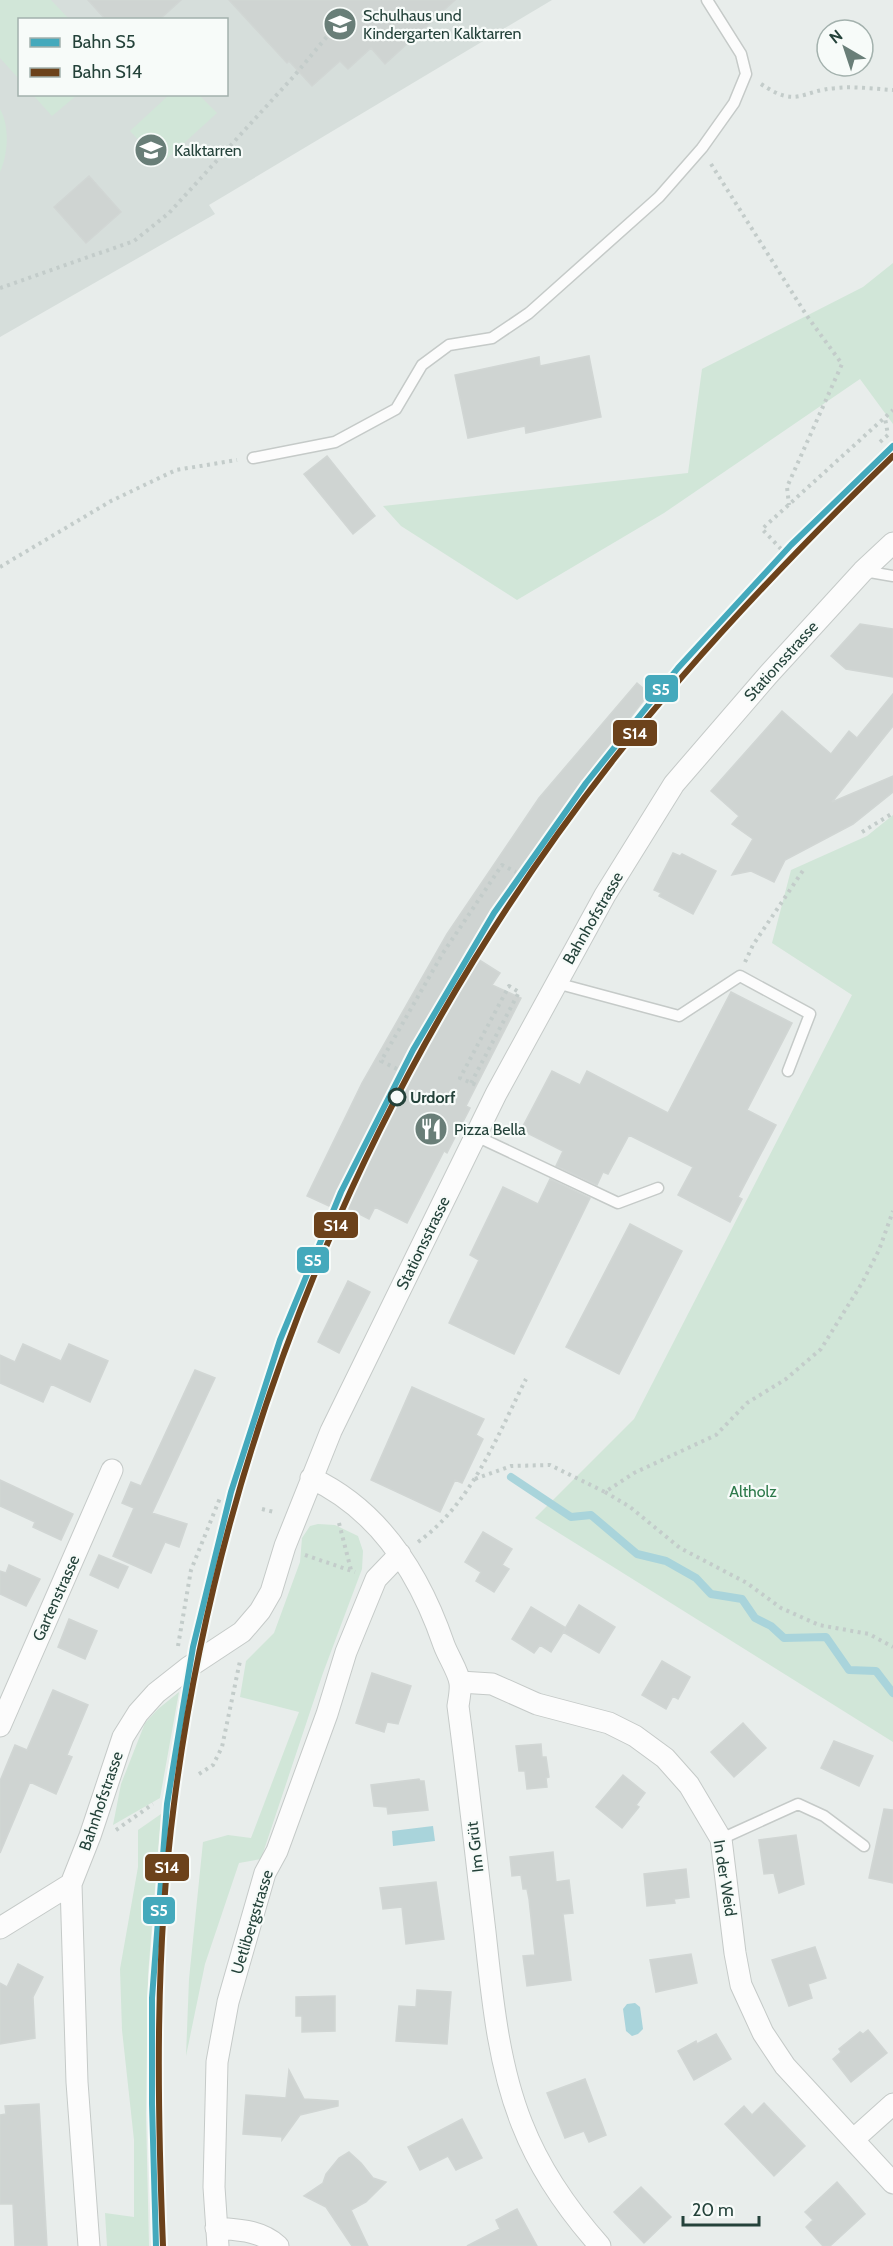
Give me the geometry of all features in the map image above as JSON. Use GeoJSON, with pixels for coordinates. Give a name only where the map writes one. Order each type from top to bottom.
{"type":"FeatureCollection","features":[{"type":"Feature","properties":{"kind":"street","name":"Stationsstrasse"},"geometry":{"type":"LineString","coordinates":[[674,784],[768,675],[863,572],[893,543]]}},
{"type":"Feature","properties":{"kind":"street","name":"Bahnhofstrasse"},"geometry":{"type":"LineString","coordinates":[[516,1055],[605,895],[674,784]]}},
{"type":"Feature","properties":{"kind":"street","name":"Stationsstrasse"},"geometry":{"type":"LineString","coordinates":[[331,1431],[516,1055]]}},
{"type":"Feature","properties":{"kind":"street","name":"Bahnhofstrasse"},"geometry":{"type":"LineString","coordinates":[[89,2246],[77,2082],[71,1884],[90,1836],[123,1737],[138,1713],[176,1676],[242,1632],[260,1611],[271,1592],[285,1546],[331,1431]]}},
{"type":"Feature","properties":{"kind":"street","name":"Gartenstrasse"},"geometry":{"type":"LineString","coordinates":[[0,1726],[112,1470]]}},
{"type":"Feature","properties":{"kind":"street","name":"Im Grüt"},"geometry":{"type":"LineString","coordinates":[[311,1478],[350,1501],[373,1520],[400,1554],[414,1574],[429,1605],[460,1682],[458,1706],[487,1949],[501,2049],[510,2089],[522,2124],[540,2163],[572,2213],[600,2246]]}},
{"type":"Feature","properties":{"kind":"street","name":"Uetlibergstrasse"},"geometry":{"type":"LineString","coordinates":[[217,2237],[214,2187],[217,2062],[228,2002],[265,1873],[276,1851],[308,1767],[346,1652],[376,1579],[400,1554]]}},
{"type":"Feature","properties":{"kind":"street","name":"In der Weid"},"geometry":{"type":"LineString","coordinates":[[460,1682],[492,1684],[537,1704],[609,1723],[635,1736],[665,1758],[689,1785],[721,1839],[735,1953],[741,1985],[749,2005],[785,2066],[893,2183]]}},
{"type":"Feature","properties":{"kind":"street"},"geometry":{"type":"LineString","coordinates":[[0,1928],[71,1884]]}},
{"type":"Feature","properties":{"kind":"street"},"geometry":{"type":"LineString","coordinates":[[854,2139],[893,2104]]}},
{"type":"Feature","properties":{"kind":"street"},"geometry":{"type":"LineString","coordinates":[[217,2237],[250,2231],[272,2240],[278,2246]]}},
{"type":"Feature","properties":{"kind":"lane"},"geometry":{"type":"LineString","coordinates":[[253,458],[335,442],[396,410],[422,365],[449,345],[492,338],[530,313],[659,197],[702,148],[734,103],[746,74],[741,54],[707,0]]}},
{"type":"Feature","properties":{"kind":"lane"},"geometry":{"type":"LineString","coordinates":[[863,572],[893,576]]}},
{"type":"Feature","properties":{"kind":"lane"},"geometry":{"type":"LineString","coordinates":[[556,983],[679,1016],[740,976],[810,1014],[788,1071]]}},
{"type":"Feature","properties":{"kind":"lane"},"geometry":{"type":"LineString","coordinates":[[476,1136],[618,1203],[658,1188]]}},
{"type":"Feature","properties":{"kind":"lane"},"geometry":{"type":"LineString","coordinates":[[721,1839],[798,1804],[824,1816],[864,1846]]}},
{"type":"Feature","properties":{"kind":"path"},"geometry":{"type":"LineString","coordinates":[[0,288],[134,241],[170,213],[351,11]]}},
{"type":"Feature","properties":{"kind":"path"},"geometry":{"type":"LineString","coordinates":[[746,74],[783,96],[797,98],[824,89],[840,87],[893,90]]}},
{"type":"Feature","properties":{"kind":"path"},"geometry":{"type":"LineString","coordinates":[[702,148],[807,316],[843,364],[787,487],[789,505]]}},
{"type":"Feature","properties":{"kind":"path"},"geometry":{"type":"LineString","coordinates":[[781,549],[762,528],[893,410]]}},
{"type":"Feature","properties":{"kind":"path"},"geometry":{"type":"LineString","coordinates":[[880,442],[888,435],[885,417]]}},
{"type":"Feature","properties":{"kind":"path"},"geometry":{"type":"LineString","coordinates":[[0,567],[111,501],[176,470],[253,458]]}},
{"type":"Feature","properties":{"kind":"path"},"geometry":{"type":"LineString","coordinates":[[862,832],[893,813]]}},
{"type":"Feature","properties":{"kind":"path"},"geometry":{"type":"LineString","coordinates":[[397,1069],[381,1060],[443,953],[502,865],[516,872]]}},
{"type":"Feature","properties":{"kind":"path"},"geometry":{"type":"LineString","coordinates":[[738,978],[753,945],[804,869]]}},
{"type":"Feature","properties":{"kind":"path"},"geometry":{"type":"LineString","coordinates":[[460,1078],[508,986],[519,992],[471,1083]]}},
{"type":"Feature","properties":{"kind":"path"},"geometry":{"type":"LineString","coordinates":[[605,1492],[634,1473],[717,1435],[747,1403],[786,1379],[821,1348],[871,1266],[893,1211]]}},
{"type":"Feature","properties":{"kind":"path"},"geometry":{"type":"LineString","coordinates":[[400,1554],[428,1534],[475,1479],[526,1379]]}},
{"type":"Feature","properties":{"kind":"path"},"geometry":{"type":"LineString","coordinates":[[475,1479],[511,1466],[550,1464],[630,1507],[680,1548],[747,1583],[781,1608],[819,1625],[869,1634],[893,1647]]}},
{"type":"Feature","properties":{"kind":"path"},"geometry":{"type":"LineString","coordinates":[[176,1676],[190,1570],[220,1498]]}},
{"type":"Feature","properties":{"kind":"path"},"geometry":{"type":"LineString","coordinates":[[339,1523],[352,1571]]}},
{"type":"Feature","properties":{"kind":"path"},"geometry":{"type":"LineString","coordinates":[[300,1551],[305,1555],[359,1574]]}},
{"type":"Feature","properties":{"kind":"path"},"geometry":{"type":"LineString","coordinates":[[199,1774],[213,1766],[222,1747],[240,1659],[242,1632]]}},
{"type":"Feature","properties":{"kind":"path"},"geometry":{"type":"LineString","coordinates":[[90,1836],[112,1833],[153,1804]]}},
{"type":"Feature","properties":{"kind":"shaded area","name":"Kalktarren"},"geometry":{"type":"Polygon","coordinates":[[[0,0],[552,0],[209,205],[215,214],[0,337],[0,0]]]}},
{"type":"Feature","properties":{"kind":"green space"},"geometry":{"type":"Polygon","coordinates":[[[0,0],[51,0],[68,18],[18,18],[18,78],[0,58],[0,0]]]}},
{"type":"Feature","properties":{"kind":"green space"},"geometry":{"type":"Polygon","coordinates":[[[34,96],[76,96],[52,116],[34,96]]]}},
{"type":"Feature","properties":{"kind":"green space"},"geometry":{"type":"Polygon","coordinates":[[[168,96],[200,96],[217,113],[161,164],[130,131],[168,96]]]}},
{"type":"Feature","properties":{"kind":"green space"},"geometry":{"type":"Polygon","coordinates":[[[0,109],[7,140],[0,172],[0,109]]]}},
{"type":"Feature","properties":{"kind":"green space"},"geometry":{"type":"Polygon","coordinates":[[[893,263],[893,424],[860,379],[664,513],[517,600],[401,526],[383,506],[688,473],[702,369],[863,287],[893,263]]]}},
{"type":"Feature","properties":{"kind":"green space","name":"Altholz"},"geometry":{"type":"Polygon","coordinates":[[[893,815],[893,1742],[535,1518],[634,1419],[852,995],[772,943],[791,870],[867,836],[893,815]]]}},
{"type":"Feature","properties":{"kind":"green space"},"geometry":{"type":"Polygon","coordinates":[[[335,1525],[358,1536],[363,1551],[362,1569],[323,1673],[261,1859],[239,1863],[205,1964],[186,2056],[189,1979],[203,1842],[228,1835],[251,1838],[299,1712],[240,1697],[246,1661],[274,1633],[300,1562],[302,1538],[310,1526],[335,1525]]]}},
{"type":"Feature","properties":{"kind":"green space"},"geometry":{"type":"Polygon","coordinates":[[[179,1692],[160,1798],[113,1825],[121,1784],[145,1723],[179,1692]]]}},
{"type":"Feature","properties":{"kind":"green space"},"geometry":{"type":"Polygon","coordinates":[[[161,1814],[148,1975],[146,2114],[149,2246],[107,2246],[105,2213],[134,2217],[134,2140],[122,2030],[120,1969],[138,1867],[138,1830],[161,1814]]]}},
{"type":"Feature","properties":{"kind":"water"},"geometry":{"type":"Polygon","coordinates":[[[433,1826],[435,1841],[393,1846],[392,1831],[433,1826]]]}},
{"type":"Feature","properties":{"kind":"water"},"geometry":{"type":"Polygon","coordinates":[[[635,2003],[640,2007],[643,2029],[632,2036],[626,2031],[623,2009],[627,2004],[635,2003]]]}},
{"type":"Feature","properties":{"kind":"building"},"geometry":{"type":"Polygon","coordinates":[[[88,0],[181,0],[161,18],[104,18],[88,0]]]}},
{"type":"Feature","properties":{"kind":"building","name":"Schulhaus und Kindergarten Kalktarren"},"geometry":{"type":"Polygon","coordinates":[[[229,0],[455,0],[385,64],[371,48],[348,69],[340,61],[312,86],[289,61],[287,63],[229,0]]]}},
{"type":"Feature","properties":{"kind":"building"},"geometry":{"type":"Polygon","coordinates":[[[89,176],[121,212],[86,243],[54,207],[89,176]]]}},
{"type":"Feature","properties":{"kind":"building"},"geometry":{"type":"Polygon","coordinates":[[[589,356],[601,417],[526,433],[525,426],[468,438],[455,375],[539,357],[540,366],[589,356]]]}},
{"type":"Feature","properties":{"kind":"building"},"geometry":{"type":"Polygon","coordinates":[[[327,456],[375,516],[353,534],[304,474],[327,456]]]}},
{"type":"Feature","properties":{"kind":"building"},"geometry":{"type":"Polygon","coordinates":[[[860,624],[893,629],[893,677],[846,669],[831,656],[860,624]]]}},
{"type":"Feature","properties":{"kind":"building"},"geometry":{"type":"Polygon","coordinates":[[[637,683],[649,693],[570,797],[465,951],[500,973],[492,985],[521,998],[466,1106],[470,1108],[447,1153],[444,1151],[407,1223],[375,1207],[369,1219],[332,1200],[329,1206],[307,1196],[362,1083],[447,934],[539,798],[637,683]]]}},
{"type":"Feature","properties":{"kind":"building"},"geometry":{"type":"Polygon","coordinates":[[[893,694],[893,726],[832,802],[893,776],[893,792],[853,824],[785,860],[774,882],[751,871],[732,875],[753,839],[732,824],[739,816],[711,791],[782,711],[831,754],[849,731],[857,738],[893,694]]]}},
{"type":"Feature","properties":{"kind":"building"},"geometry":{"type":"Polygon","coordinates":[[[673,853],[680,856],[682,854],[716,871],[693,914],[659,896],[661,893],[654,890],[673,853]]]}},
{"type":"Feature","properties":{"kind":"building"},"geometry":{"type":"Polygon","coordinates":[[[731,992],[792,1023],[747,1110],[776,1125],[738,1197],[742,1199],[730,1222],[678,1195],[693,1167],[629,1135],[608,1174],[603,1172],[597,1185],[556,1166],[563,1151],[521,1130],[552,1071],[580,1085],[587,1071],[668,1113],[731,992]]]}},
{"type":"Feature","properties":{"kind":"building"},"geometry":{"type":"Polygon","coordinates":[[[550,1179],[590,1198],[514,1354],[449,1323],[479,1260],[470,1255],[503,1187],[538,1204],[550,1179]]]}},
{"type":"Feature","properties":{"kind":"building"},"geometry":{"type":"Polygon","coordinates":[[[630,1224],[682,1251],[619,1374],[566,1347],[630,1224]]]}},
{"type":"Feature","properties":{"kind":"building"},"geometry":{"type":"Polygon","coordinates":[[[348,1281],[370,1292],[339,1353],[318,1342],[348,1281]]]}},
{"type":"Feature","properties":{"kind":"building"},"geometry":{"type":"Polygon","coordinates":[[[23,1344],[61,1361],[69,1344],[108,1361],[90,1402],[51,1384],[43,1402],[0,1383],[0,1355],[15,1362],[23,1344]]]}},
{"type":"Feature","properties":{"kind":"building"},"geometry":{"type":"Polygon","coordinates":[[[195,1370],[215,1378],[152,1513],[187,1524],[179,1547],[165,1542],[151,1573],[113,1556],[134,1508],[122,1503],[131,1482],[141,1486],[195,1370]]]}},
{"type":"Feature","properties":{"kind":"building"},"geometry":{"type":"Polygon","coordinates":[[[412,1387],[484,1419],[476,1435],[483,1439],[462,1483],[455,1480],[440,1512],[371,1480],[412,1387]]]}},
{"type":"Feature","properties":{"kind":"building"},"geometry":{"type":"Polygon","coordinates":[[[0,1480],[73,1514],[61,1540],[33,1527],[35,1522],[0,1506],[0,1480]]]}},
{"type":"Feature","properties":{"kind":"building"},"geometry":{"type":"Polygon","coordinates":[[[483,1532],[512,1549],[502,1565],[509,1569],[494,1592],[476,1581],[481,1572],[465,1562],[483,1532]]]}},
{"type":"Feature","properties":{"kind":"building"},"geometry":{"type":"Polygon","coordinates":[[[99,1555],[128,1567],[118,1588],[90,1575],[99,1555]]]}},
{"type":"Feature","properties":{"kind":"building"},"geometry":{"type":"Polygon","coordinates":[[[9,1565],[40,1579],[26,1606],[0,1594],[0,1571],[6,1573],[9,1565]]]}},
{"type":"Feature","properties":{"kind":"building"},"geometry":{"type":"Polygon","coordinates":[[[579,1605],[615,1627],[599,1653],[563,1632],[579,1605]]]}},
{"type":"Feature","properties":{"kind":"building"},"geometry":{"type":"Polygon","coordinates":[[[531,1607],[566,1628],[551,1652],[540,1645],[534,1653],[512,1639],[531,1607]]]}},
{"type":"Feature","properties":{"kind":"building"},"geometry":{"type":"Polygon","coordinates":[[[69,1619],[97,1631],[85,1659],[58,1647],[69,1619]]]}},
{"type":"Feature","properties":{"kind":"building"},"geometry":{"type":"Polygon","coordinates":[[[662,1661],[690,1677],[678,1699],[673,1696],[666,1709],[642,1695],[662,1661]]]}},
{"type":"Feature","properties":{"kind":"building"},"geometry":{"type":"Polygon","coordinates":[[[372,1673],[411,1686],[398,1724],[387,1722],[384,1732],[356,1723],[372,1673]]]}},
{"type":"Feature","properties":{"kind":"building"},"geometry":{"type":"Polygon","coordinates":[[[53,1690],[88,1705],[67,1755],[72,1757],[56,1794],[30,1782],[0,1853],[0,1781],[15,1745],[27,1750],[53,1690]]]}},
{"type":"Feature","properties":{"kind":"building"},"geometry":{"type":"Polygon","coordinates":[[[743,1723],[766,1748],[734,1777],[711,1752],[743,1723]]]}},
{"type":"Feature","properties":{"kind":"building"},"geometry":{"type":"Polygon","coordinates":[[[834,1741],[873,1756],[859,1786],[821,1768],[834,1741]]]}},
{"type":"Feature","properties":{"kind":"building"},"geometry":{"type":"Polygon","coordinates":[[[541,1744],[542,1757],[546,1757],[549,1777],[546,1778],[547,1787],[527,1789],[525,1771],[519,1771],[516,1746],[541,1744]]]}},
{"type":"Feature","properties":{"kind":"building"},"geometry":{"type":"Polygon","coordinates":[[[623,1775],[645,1793],[636,1805],[639,1807],[622,1828],[596,1807],[623,1775]]]}},
{"type":"Feature","properties":{"kind":"building"},"geometry":{"type":"Polygon","coordinates":[[[419,1779],[424,1781],[428,1810],[388,1814],[387,1807],[374,1806],[371,1785],[419,1779]]]}},
{"type":"Feature","properties":{"kind":"building"},"geometry":{"type":"Polygon","coordinates":[[[884,1809],[893,1810],[893,1883],[869,1878],[884,1809]]]}},
{"type":"Feature","properties":{"kind":"building"},"geometry":{"type":"Polygon","coordinates":[[[796,1835],[804,1884],[779,1893],[774,1873],[764,1874],[759,1840],[796,1835]]]}},
{"type":"Feature","properties":{"kind":"building"},"geometry":{"type":"Polygon","coordinates":[[[553,1852],[556,1882],[569,1880],[573,1913],[563,1914],[571,1980],[527,1986],[523,1956],[535,1955],[529,1899],[527,1889],[523,1889],[521,1875],[512,1876],[510,1857],[553,1852]]]}},
{"type":"Feature","properties":{"kind":"building"},"geometry":{"type":"Polygon","coordinates":[[[686,1869],[689,1897],[674,1899],[675,1903],[647,1906],[644,1874],[686,1869]]]}},
{"type":"Feature","properties":{"kind":"building"},"geometry":{"type":"Polygon","coordinates":[[[436,1882],[444,1939],[406,1944],[402,1907],[383,1909],[380,1888],[436,1882]]]}},
{"type":"Feature","properties":{"kind":"building"},"geometry":{"type":"Polygon","coordinates":[[[815,1947],[826,1978],[808,1984],[812,1998],[789,2006],[772,1960],[815,1947]]]}},
{"type":"Feature","properties":{"kind":"building"},"geometry":{"type":"Polygon","coordinates":[[[691,1954],[697,1983],[656,1992],[650,1960],[691,1954]]]}},
{"type":"Feature","properties":{"kind":"building"},"geometry":{"type":"Polygon","coordinates":[[[18,1964],[43,1977],[33,1997],[35,2038],[0,2044],[0,1983],[7,1987],[18,1964]]]}},
{"type":"Feature","properties":{"kind":"building"},"geometry":{"type":"Polygon","coordinates":[[[417,1990],[451,1992],[447,2044],[396,2041],[399,2006],[416,2007],[417,1990]]]}},
{"type":"Feature","properties":{"kind":"building"},"geometry":{"type":"Polygon","coordinates":[[[335,1996],[335,2031],[302,2032],[302,2016],[296,2016],[296,1997],[335,1996]]]}},
{"type":"Feature","properties":{"kind":"building"},"geometry":{"type":"Polygon","coordinates":[[[868,2030],[887,2053],[851,2082],[833,2059],[841,2052],[839,2049],[860,2032],[863,2034],[868,2030]]]}},
{"type":"Feature","properties":{"kind":"building"},"geometry":{"type":"Polygon","coordinates":[[[716,2034],[731,2059],[694,2080],[678,2051],[716,2034]]]}},
{"type":"Feature","properties":{"kind":"building"},"geometry":{"type":"Polygon","coordinates":[[[289,2070],[304,2099],[338,2101],[338,2106],[300,2115],[282,2140],[282,2137],[243,2134],[246,2095],[286,2098],[289,2070]]]}},
{"type":"Feature","properties":{"kind":"building"},"geometry":{"type":"Polygon","coordinates":[[[585,2079],[606,2135],[589,2142],[584,2131],[565,2138],[547,2093],[585,2079]]]}},
{"type":"Feature","properties":{"kind":"building"},"geometry":{"type":"Polygon","coordinates":[[[764,2103],[805,2146],[774,2176],[725,2124],[744,2106],[752,2115],[764,2103]]]}},
{"type":"Feature","properties":{"kind":"building"},"geometry":{"type":"Polygon","coordinates":[[[39,2104],[47,2246],[15,2246],[13,2204],[0,2204],[0,2115],[6,2114],[5,2106],[39,2104]]]}},
{"type":"Feature","properties":{"kind":"building"},"geometry":{"type":"Polygon","coordinates":[[[462,2119],[482,2158],[456,2170],[448,2156],[420,2170],[408,2147],[462,2119]]]}},
{"type":"Feature","properties":{"kind":"building"},"geometry":{"type":"Polygon","coordinates":[[[349,2152],[373,2178],[386,2182],[366,2202],[351,2210],[368,2246],[352,2246],[326,2207],[304,2196],[323,2183],[326,2174],[339,2158],[349,2152]]]}},
{"type":"Feature","properties":{"kind":"building"},"geometry":{"type":"Polygon","coordinates":[[[837,2182],[865,2214],[830,2246],[823,2246],[806,2227],[813,2220],[805,2212],[837,2182]]]}},
{"type":"Feature","properties":{"kind":"building"},"geometry":{"type":"Polygon","coordinates":[[[641,2187],[671,2217],[644,2243],[614,2212],[641,2187]]]}},
{"type":"Feature","properties":{"kind":"building"},"geometry":{"type":"Polygon","coordinates":[[[517,2209],[537,2246],[467,2246],[500,2229],[496,2220],[517,2209]]]}},
{"type":"Feature","properties":{"kind":"waterway"},"geometry":{"type":"LineString","coordinates":[[511,1477],[571,1517],[591,1515],[637,1554],[666,1561],[696,1578],[711,1594],[742,1599],[755,1618],[771,1626],[784,1638],[826,1637],[849,1670],[876,1671],[893,1693]]}},
{"type":"Feature","properties":{"kind":"rail line","name":"S5"},"geometry":{"type":"LineString","coordinates":[[156,2246],[152,1998],[167,1804],[193,1647],[231,1492],[280,1340],[341,1192],[413,1050],[494,913],[586,783],[678,668],[791,545],[893,446]]}},
{"type":"Feature","properties":{"kind":"rail line","name":"S14"},"geometry":{"type":"LineString","coordinates":[[163,2246],[159,2024],[163,1914],[174,1804],[197,1662],[230,1523],[273,1386],[324,1252],[384,1122],[453,996],[529,875],[646,719],[784,566],[893,456]]}},
{"type":"Feature","properties":{"kind":"place","name":"Schulhaus und Kindergarten Kalktarren"},"geometry":{"type":"Point","coordinates":[340,24]}},
{"type":"Feature","properties":{"kind":"place","name":"Kalktarren"},"geometry":{"type":"Point","coordinates":[151,150]}},
{"type":"Feature","properties":{"kind":"place","name":"Urdorf"},"geometry":{"type":"Point","coordinates":[397,1097]}},
{"type":"Feature","properties":{"kind":"place","name":"Pizza Bella"},"geometry":{"type":"Point","coordinates":[431,1129]}}]}
